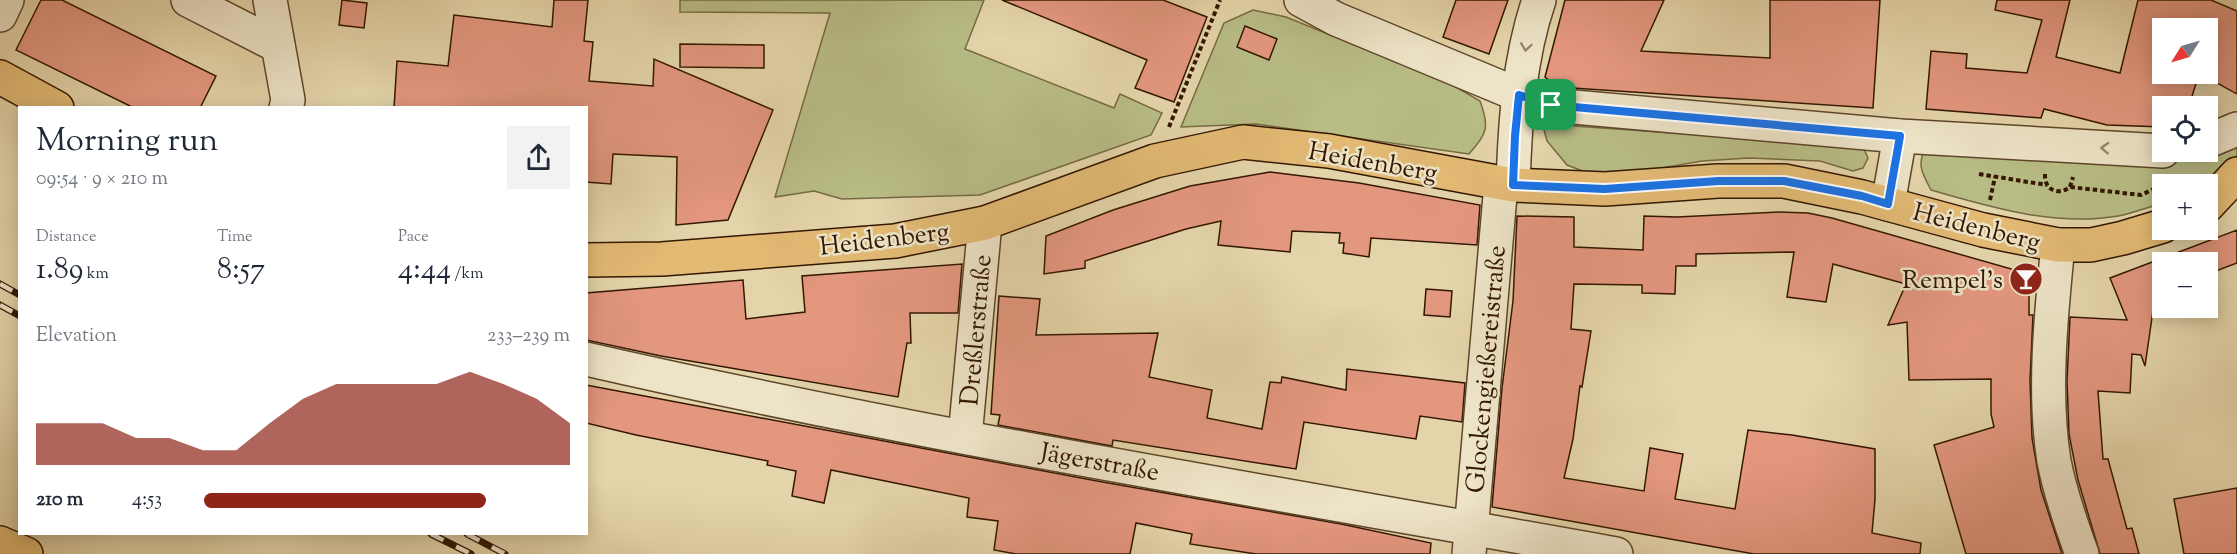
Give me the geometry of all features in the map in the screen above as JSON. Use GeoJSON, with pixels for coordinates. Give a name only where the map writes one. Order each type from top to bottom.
{"type":"FeatureCollection","features":[{"type":"Feature","properties":{"kind":"main road"},"geometry":{"type":"LineString","coordinates":[[0,77],[53,106]]}},
{"type":"Feature","properties":{"kind":"main road","name":"Heidenberg"},"geometry":{"type":"LineString","coordinates":[[588,260],[662,259],[895,241],[985,223],[1155,161],[1243,142],[1329,151],[1507,184],[1605,189],[1718,181],[1784,181],[1862,196],[1983,230],[2058,245],[2091,245],[2152,229]]}},
{"type":"Feature","properties":{"kind":"main road"},"geometry":{"type":"LineString","coordinates":[[2218,195],[2237,174]]}},
{"type":"Feature","properties":{"kind":"main road"},"geometry":{"type":"LineString","coordinates":[[2218,203],[2237,197]]}},
{"type":"Feature","properties":{"kind":"main road"},"geometry":{"type":"LineString","coordinates":[[0,543],[26,554]]}},
{"type":"Feature","properties":{"kind":"street"},"geometry":{"type":"LineString","coordinates":[[0,15],[7,0]]}},
{"type":"Feature","properties":{"kind":"street"},"geometry":{"type":"LineString","coordinates":[[188,0],[278,46]]}},
{"type":"Feature","properties":{"kind":"street"},"geometry":{"type":"LineString","coordinates":[[270,0],[288,100],[286,106]]}},
{"type":"Feature","properties":{"kind":"street"},"geometry":{"type":"LineString","coordinates":[[1301,0],[1336,20],[1519,95],[1551,105],[1900,136],[2152,150]]}},
{"type":"Feature","properties":{"kind":"street","name":"Glockengießereistraße"},"geometry":{"type":"LineString","coordinates":[[1470,541],[1507,184],[1529,31],[1539,0]]}},
{"type":"Feature","properties":{"kind":"street"},"geometry":{"type":"LineString","coordinates":[[2218,137],[2237,129]]}},
{"type":"Feature","properties":{"kind":"street"},"geometry":{"type":"LineString","coordinates":[[1888,204],[1900,136]]}},
{"type":"Feature","properties":{"kind":"street","name":"Dreßlerstraße"},"geometry":{"type":"LineString","coordinates":[[965,437],[985,223]]}},
{"type":"Feature","properties":{"kind":"street"},"geometry":{"type":"LineString","coordinates":[[2058,245],[2049,408],[2055,462],[2069,519],[2082,554]]}},
{"type":"Feature","properties":{"kind":"street","name":"Jägerstraße"},"geometry":{"type":"LineString","coordinates":[[588,359],[668,378],[1470,541],[1616,554]]}},
{"type":"Feature","properties":{"kind":"path"},"geometry":{"type":"LineString","coordinates":[[1155,161],[1220,0]]}},
{"type":"Feature","properties":{"kind":"path"},"geometry":{"type":"LineString","coordinates":[[2070,187],[2141,195],[2156,188],[2165,178],[2169,162]]}},
{"type":"Feature","properties":{"kind":"green space"},"geometry":{"type":"Polygon","coordinates":[[[680,0],[984,0],[965,49],[1114,108],[1120,94],[1162,113],[1151,135],[980,195],[842,199],[814,191],[775,197],[830,13],[680,12],[680,0]]]}},
{"type":"Feature","properties":{"kind":"green space"},"geometry":{"type":"Polygon","coordinates":[[[1253,10],[1286,17],[1449,83],[1480,101],[1486,124],[1480,141],[1469,154],[1256,124],[1181,127],[1224,23],[1253,10]]]}},
{"type":"Feature","properties":{"kind":"green space"},"geometry":{"type":"Polygon","coordinates":[[[1545,124],[1844,145],[1864,149],[1868,158],[1863,168],[1853,171],[1820,161],[1749,158],[1702,161],[1633,173],[1585,172],[1567,165],[1547,141],[1545,124]]]}},
{"type":"Feature","properties":{"kind":"green space"},"geometry":{"type":"Polygon","coordinates":[[[2237,144],[2237,158],[2216,174],[2152,174],[2152,206],[2124,215],[2094,219],[2023,214],[1931,190],[1921,163],[1926,145],[2152,162],[2218,162],[2218,150],[2237,144]]]}},
{"type":"Feature","properties":{"kind":"building"},"geometry":{"type":"Polygon","coordinates":[[[41,0],[62,0],[216,76],[201,106],[130,106],[16,50],[41,0]]]}},
{"type":"Feature","properties":{"kind":"building"},"geometry":{"type":"Polygon","coordinates":[[[342,0],[367,3],[364,28],[339,25],[342,0]]]}},
{"type":"Feature","properties":{"kind":"building"},"geometry":{"type":"Polygon","coordinates":[[[554,0],[588,0],[584,41],[593,42],[589,81],[653,86],[654,59],[773,110],[728,220],[676,225],[677,157],[613,154],[611,184],[588,182],[588,106],[394,106],[397,61],[448,66],[454,15],[552,27],[554,0]]]}},
{"type":"Feature","properties":{"kind":"building"},"geometry":{"type":"Polygon","coordinates":[[[1002,0],[1163,0],[1207,17],[1174,102],[1135,88],[1147,60],[1002,0]]]}},
{"type":"Feature","properties":{"kind":"building"},"geometry":{"type":"Polygon","coordinates":[[[1456,0],[1508,0],[1489,54],[1443,37],[1456,0]]]}},
{"type":"Feature","properties":{"kind":"building"},"geometry":{"type":"Polygon","coordinates":[[[1565,0],[1664,0],[1641,51],[1770,58],[1770,0],[1880,0],[1873,108],[1557,87],[1545,77],[1565,0]]]}},
{"type":"Feature","properties":{"kind":"building"},"geometry":{"type":"Polygon","coordinates":[[[1997,0],[2070,0],[2056,57],[2120,73],[2138,0],[2211,0],[2237,11],[2237,94],[2218,84],[2218,18],[2152,18],[2152,84],[2196,84],[2192,96],[2152,96],[2152,127],[2107,125],[2044,109],[2041,118],[1926,109],[1931,51],[1967,54],[1966,68],[2027,73],[2042,20],[1995,10],[1997,0]]]}},
{"type":"Feature","properties":{"kind":"building"},"geometry":{"type":"Polygon","coordinates":[[[1245,26],[1277,39],[1269,60],[1237,47],[1245,26]]]}},
{"type":"Feature","properties":{"kind":"building"},"geometry":{"type":"Polygon","coordinates":[[[680,44],[764,45],[764,68],[680,67],[680,44]]]}},
{"type":"Feature","properties":{"kind":"building"},"geometry":{"type":"Polygon","coordinates":[[[1270,172],[1359,183],[1480,205],[1477,245],[1371,238],[1369,257],[1343,253],[1344,243],[1339,243],[1340,233],[1292,231],[1290,252],[1218,245],[1221,221],[1186,229],[1085,261],[1085,268],[1044,274],[1046,236],[1113,210],[1190,186],[1270,172]]]}},
{"type":"Feature","properties":{"kind":"building"},"geometry":{"type":"Polygon","coordinates":[[[1779,212],[1808,213],[1832,218],[2029,274],[2029,315],[2033,315],[2030,381],[2032,438],[2041,490],[2062,554],[1966,554],[1934,445],[1994,427],[1991,414],[1991,379],[1909,380],[1907,322],[1888,325],[1906,284],[1833,264],[1826,302],[1787,297],[1794,252],[1696,254],[1696,266],[1676,266],[1675,294],[1642,293],[1642,285],[1574,284],[1571,329],[1591,331],[1582,387],[1580,386],[1573,439],[1564,478],[1644,491],[1650,448],[1683,454],[1675,499],[1735,509],[1748,430],[1875,449],[1872,533],[1921,543],[1920,554],[1754,554],[1492,507],[1502,388],[1513,301],[1517,216],[1574,217],[1574,247],[1643,250],[1644,216],[1677,217],[1779,212]]]}},
{"type":"Feature","properties":{"kind":"building"},"geometry":{"type":"Polygon","coordinates":[[[2237,230],[2237,263],[2218,270],[2218,252],[2179,252],[2211,240],[2218,240],[2218,237],[2237,230]]]}},
{"type":"Feature","properties":{"kind":"building"},"geometry":{"type":"Polygon","coordinates":[[[2152,262],[2152,317],[2145,366],[2141,355],[2132,354],[2130,393],[2098,391],[2103,459],[2108,459],[2127,529],[2132,528],[2139,554],[2100,554],[2078,480],[2069,434],[2067,381],[2070,317],[2127,320],[2110,278],[2152,262]]]}},
{"type":"Feature","properties":{"kind":"building"},"geometry":{"type":"Polygon","coordinates":[[[962,264],[958,313],[910,313],[911,343],[907,343],[898,397],[661,356],[588,340],[588,293],[743,280],[746,319],[805,312],[802,276],[962,264]]]}},
{"type":"Feature","properties":{"kind":"building"},"geometry":{"type":"Polygon","coordinates":[[[1426,289],[1452,291],[1450,317],[1424,315],[1426,289]]]}},
{"type":"Feature","properties":{"kind":"building"},"geometry":{"type":"Polygon","coordinates":[[[999,296],[1040,299],[1036,335],[1158,333],[1149,377],[1212,390],[1207,418],[1262,429],[1270,382],[1281,383],[1282,377],[1346,390],[1347,369],[1465,383],[1462,422],[1420,416],[1416,439],[1304,422],[1296,469],[1113,440],[1112,446],[998,425],[1000,415],[991,414],[999,296]]]}},
{"type":"Feature","properties":{"kind":"building"},"geometry":{"type":"Polygon","coordinates":[[[588,385],[1097,481],[1341,524],[1431,543],[1430,554],[1256,554],[1190,544],[1192,534],[1136,523],[1130,554],[1016,554],[994,550],[998,521],[967,517],[969,498],[831,470],[824,503],[792,496],[796,471],[767,465],[768,461],[588,423],[588,385]]]}},
{"type":"Feature","properties":{"kind":"building"},"geometry":{"type":"Polygon","coordinates":[[[2237,488],[2237,554],[2184,554],[2174,499],[2237,488]]]}},
{"type":"Feature","properties":{"kind":"railway"},"geometry":{"type":"LineString","coordinates":[[0,284],[18,294]]}},
{"type":"Feature","properties":{"kind":"railway"},"geometry":{"type":"LineString","coordinates":[[0,305],[18,315]]}},
{"type":"Feature","properties":{"kind":"railway"},"geometry":{"type":"LineString","coordinates":[[433,535],[471,554]]}},
{"type":"Feature","properties":{"kind":"railway"},"geometry":{"type":"LineString","coordinates":[[469,535],[505,554]]}},
{"type":"Feature","properties":{"kind":"place","name":"Rempel's"},"geometry":{"type":"Point","coordinates":[2026,279]}},
{"type":"Feature","properties":{"kind":"route"},"geometry":{"type":"LineString","coordinates":[[1519,95],[1551,105],[1900,136],[1888,204],[1862,196],[1784,181],[1718,181],[1605,189],[1513,185],[1519,95]]}}]}
